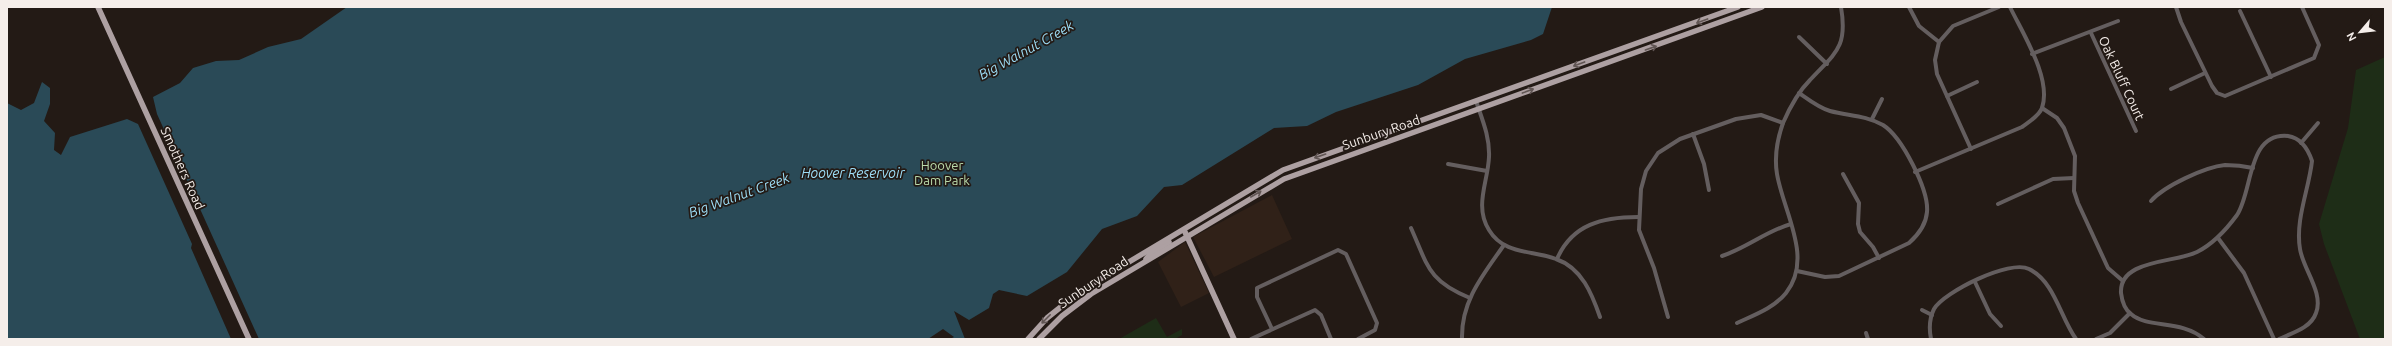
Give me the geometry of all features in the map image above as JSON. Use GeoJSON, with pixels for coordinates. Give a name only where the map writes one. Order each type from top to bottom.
{"type":"FeatureCollection","features":[{"type":"Feature","properties":{"kind":"main road","name":"Smothers Road"},"geometry":{"type":"LineString","coordinates":[[98,7],[249,339]]}},
{"type":"Feature","properties":{"kind":"main road","name":"Sunbury Road"},"geometry":{"type":"LineString","coordinates":[[1028,339],[1066,300],[1251,187],[1294,165],[1738,7]]}},
{"type":"Feature","properties":{"kind":"main road","name":"Sunbury Road"},"geometry":{"type":"LineString","coordinates":[[1039,339],[1062,316],[1078,303],[1186,235],[1284,179],[1478,108],[1689,35],[1762,7]]}},
{"type":"Feature","properties":{"kind":"main road"},"geometry":{"type":"LineString","coordinates":[[1478,108],[1520,85]]}},
{"type":"Feature","properties":{"kind":"main road"},"geometry":{"type":"LineString","coordinates":[[1430,126],[1449,114],[1471,106],[1476,101]]}},
{"type":"Feature","properties":{"kind":"main road"},"geometry":{"type":"LineString","coordinates":[[1186,235],[1189,230],[1237,202],[1251,187]]}},
{"type":"Feature","properties":{"kind":"main road"},"geometry":{"type":"LineString","coordinates":[[1183,228],[1234,339]]}},
{"type":"Feature","properties":{"kind":"main road"},"geometry":{"type":"LineString","coordinates":[[1142,263],[1151,253],[1180,235],[1183,228]]}},
{"type":"Feature","properties":{"kind":"street"},"geometry":{"type":"LineString","coordinates":[[1737,323],[1771,306],[1786,292],[1797,271],[1796,240],[1777,174],[1776,150],[1783,123],[1799,93],[1837,52],[1844,31],[1841,7]]}},
{"type":"Feature","properties":{"kind":"street"},"geometry":{"type":"LineString","coordinates":[[1909,7],[1919,26],[1939,42]]}},
{"type":"Feature","properties":{"kind":"street"},"geometry":{"type":"LineString","coordinates":[[1971,149],[1937,74],[1934,60],[1939,42],[1953,26],[1999,7]]}},
{"type":"Feature","properties":{"kind":"street"},"geometry":{"type":"LineString","coordinates":[[1915,172],[2022,127],[2034,119],[2042,108],[2044,86],[2032,54],[2010,7]]}},
{"type":"Feature","properties":{"kind":"street"},"geometry":{"type":"LineString","coordinates":[[2176,7],[2181,22],[2214,90],[2225,96],[2312,60],[2318,52],[2318,42],[2302,7]]}},
{"type":"Feature","properties":{"kind":"street"},"geometry":{"type":"LineString","coordinates":[[2240,11],[2271,77]]}},
{"type":"Feature","properties":{"kind":"street"},"geometry":{"type":"LineString","coordinates":[[2032,54],[2056,43],[2091,33],[2118,21]]}},
{"type":"Feature","properties":{"kind":"street","name":"Oak Bluff Court"},"geometry":{"type":"LineString","coordinates":[[2091,33],[2136,132]]}},
{"type":"Feature","properties":{"kind":"street"},"geometry":{"type":"LineString","coordinates":[[1799,37],[1827,64]]}},
{"type":"Feature","properties":{"kind":"street"},"geometry":{"type":"LineString","coordinates":[[2171,89],[2205,73]]}},
{"type":"Feature","properties":{"kind":"street"},"geometry":{"type":"LineString","coordinates":[[1947,96],[1977,82]]}},
{"type":"Feature","properties":{"kind":"street"},"geometry":{"type":"LineString","coordinates":[[1797,271],[1825,278],[1839,276],[1909,243],[1917,236],[1927,214],[1927,202],[1915,172],[1898,140],[1885,126],[1872,119],[1857,114],[1830,111],[1816,105],[1799,93]]}},
{"type":"Feature","properties":{"kind":"street"},"geometry":{"type":"LineString","coordinates":[[1872,119],[1882,99]]}},
{"type":"Feature","properties":{"kind":"street"},"geometry":{"type":"LineString","coordinates":[[1476,101],[1489,143],[1487,171],[1482,197],[1482,214],[1489,230],[1504,245],[1516,250],[1557,259],[1580,276],[1594,298],[1600,317]]}},
{"type":"Feature","properties":{"kind":"street"},"geometry":{"type":"LineString","coordinates":[[2042,108],[2061,122],[2073,147],[2076,165],[2074,191],[2078,203],[2104,259],[2112,272],[2123,281]]}},
{"type":"Feature","properties":{"kind":"street"},"geometry":{"type":"LineString","coordinates":[[1668,317],[1654,268],[1640,238],[1638,217],[1642,180],[1651,163],[1668,146],[1693,134],[1753,114],[1783,123]]}},
{"type":"Feature","properties":{"kind":"street"},"geometry":{"type":"LineString","coordinates":[[2301,143],[2318,123]]}},
{"type":"Feature","properties":{"kind":"street"},"geometry":{"type":"LineString","coordinates":[[1693,134],[1704,164],[1709,190]]}},
{"type":"Feature","properties":{"kind":"street"},"geometry":{"type":"LineString","coordinates":[[2204,339],[2186,328],[2142,320],[2129,314],[2121,298],[2123,281],[2132,271],[2140,266],[2181,259],[2198,252],[2218,238],[2238,214],[2246,196],[2257,152],[2270,139],[2285,136],[2301,143],[2308,151],[2312,161],[2299,231],[2299,246],[2303,263],[2318,301],[2316,313],[2311,322],[2279,339]]}},
{"type":"Feature","properties":{"kind":"street"},"geometry":{"type":"LineString","coordinates":[[1448,164],[1487,171]]}},
{"type":"Feature","properties":{"kind":"street"},"geometry":{"type":"LineString","coordinates":[[2151,201],[2165,190],[2210,168],[2226,165],[2253,168]]}},
{"type":"Feature","properties":{"kind":"street"},"geometry":{"type":"LineString","coordinates":[[1843,174],[1859,202],[1858,224],[1860,232],[1873,247],[1879,258]]}},
{"type":"Feature","properties":{"kind":"street"},"geometry":{"type":"LineString","coordinates":[[1998,204],[2053,178],[2074,178]]}},
{"type":"Feature","properties":{"kind":"street"},"geometry":{"type":"LineString","coordinates":[[1557,259],[1567,239],[1579,231],[1609,218],[1638,217]]}},
{"type":"Feature","properties":{"kind":"street"},"geometry":{"type":"LineString","coordinates":[[1722,256],[1743,248],[1771,230],[1791,224]]}},
{"type":"Feature","properties":{"kind":"street"},"geometry":{"type":"LineString","coordinates":[[1411,228],[1434,276],[1448,288],[1470,298]]}},
{"type":"Feature","properties":{"kind":"street"},"geometry":{"type":"LineString","coordinates":[[2218,238],[2244,273],[2274,339]]}},
{"type":"Feature","properties":{"kind":"street"},"geometry":{"type":"LineString","coordinates":[[1462,339],[1464,315],[1470,298],[1504,245]]}},
{"type":"Feature","properties":{"kind":"street"},"geometry":{"type":"LineString","coordinates":[[1272,329],[1257,296],[1257,288],[1334,251],[1341,250],[1346,254],[1373,313],[1377,328],[1358,339]]}},
{"type":"Feature","properties":{"kind":"street"},"geometry":{"type":"LineString","coordinates":[[1931,339],[1930,322],[1939,302],[1952,293],[2011,267],[2027,268],[2034,272],[2050,289],[2068,327],[2076,339]]}},
{"type":"Feature","properties":{"kind":"street"},"geometry":{"type":"LineString","coordinates":[[1975,282],[1990,314],[2000,326]]}},
{"type":"Feature","properties":{"kind":"street"},"geometry":{"type":"LineString","coordinates":[[1251,339],[1315,310],[1321,315],[1331,339]]}},
{"type":"Feature","properties":{"kind":"street"},"geometry":{"type":"LineString","coordinates":[[1922,310],[1932,315]]}},
{"type":"Feature","properties":{"kind":"street"},"geometry":{"type":"LineString","coordinates":[[2096,339],[2110,332],[2129,314]]}},
{"type":"Feature","properties":{"kind":"street"},"geometry":{"type":"LineString","coordinates":[[1866,333],[1868,339]]}},
{"type":"Feature","properties":{"kind":"shaded area"},"geometry":{"type":"Polygon","coordinates":[[[1272,195],[1292,239],[1214,277],[1193,237],[1272,195]]]}},
{"type":"Feature","properties":{"kind":"shaded area"},"geometry":{"type":"Polygon","coordinates":[[[1185,242],[1209,293],[1181,307],[1158,262],[1185,242]]]}},
{"type":"Feature","properties":{"kind":"green space"},"geometry":{"type":"Polygon","coordinates":[[[2385,57],[2385,339],[2360,339],[2324,244],[2319,224],[2348,128],[2356,70],[2385,57]]]}},
{"type":"Feature","properties":{"kind":"green space"},"geometry":{"type":"Polygon","coordinates":[[[1156,318],[1167,337],[1182,329],[1182,335],[1175,339],[1119,339],[1156,318]]]}},
{"type":"Feature","properties":{"kind":"water","name":"Hoover Reservoir"},"geometry":{"type":"Polygon","coordinates":[[[347,7],[1552,7],[1543,34],[1531,40],[1465,59],[1418,85],[1336,112],[1307,126],[1274,128],[1182,185],[1164,187],[1137,216],[1102,229],[1067,272],[1027,296],[999,290],[993,294],[989,308],[969,320],[954,311],[965,339],[950,339],[954,337],[943,329],[928,339],[259,339],[157,114],[153,97],[180,83],[193,68],[216,61],[239,60],[268,47],[301,39],[347,7]]]}},
{"type":"Feature","properties":{"kind":"water"},"geometry":{"type":"Polygon","coordinates":[[[42,82],[50,88],[50,104],[44,121],[55,133],[54,150],[61,155],[70,137],[127,119],[138,124],[192,244],[191,248],[231,339],[7,339],[7,103],[21,110],[34,103],[42,82]]]}},
{"type":"Feature","properties":{"kind":"water label","name":"Big Walnut Creek"},"geometry":{"type":"Point","coordinates":[1026,50]}},
{"type":"Feature","properties":{"kind":"water label","name":"Big Walnut Creek"},"geometry":{"type":"Point","coordinates":[739,195]}},
{"type":"Feature","properties":{"kind":"park label","name":"Hoover Dam Park"},"geometry":{"type":"Point","coordinates":[942,172]}}]}
